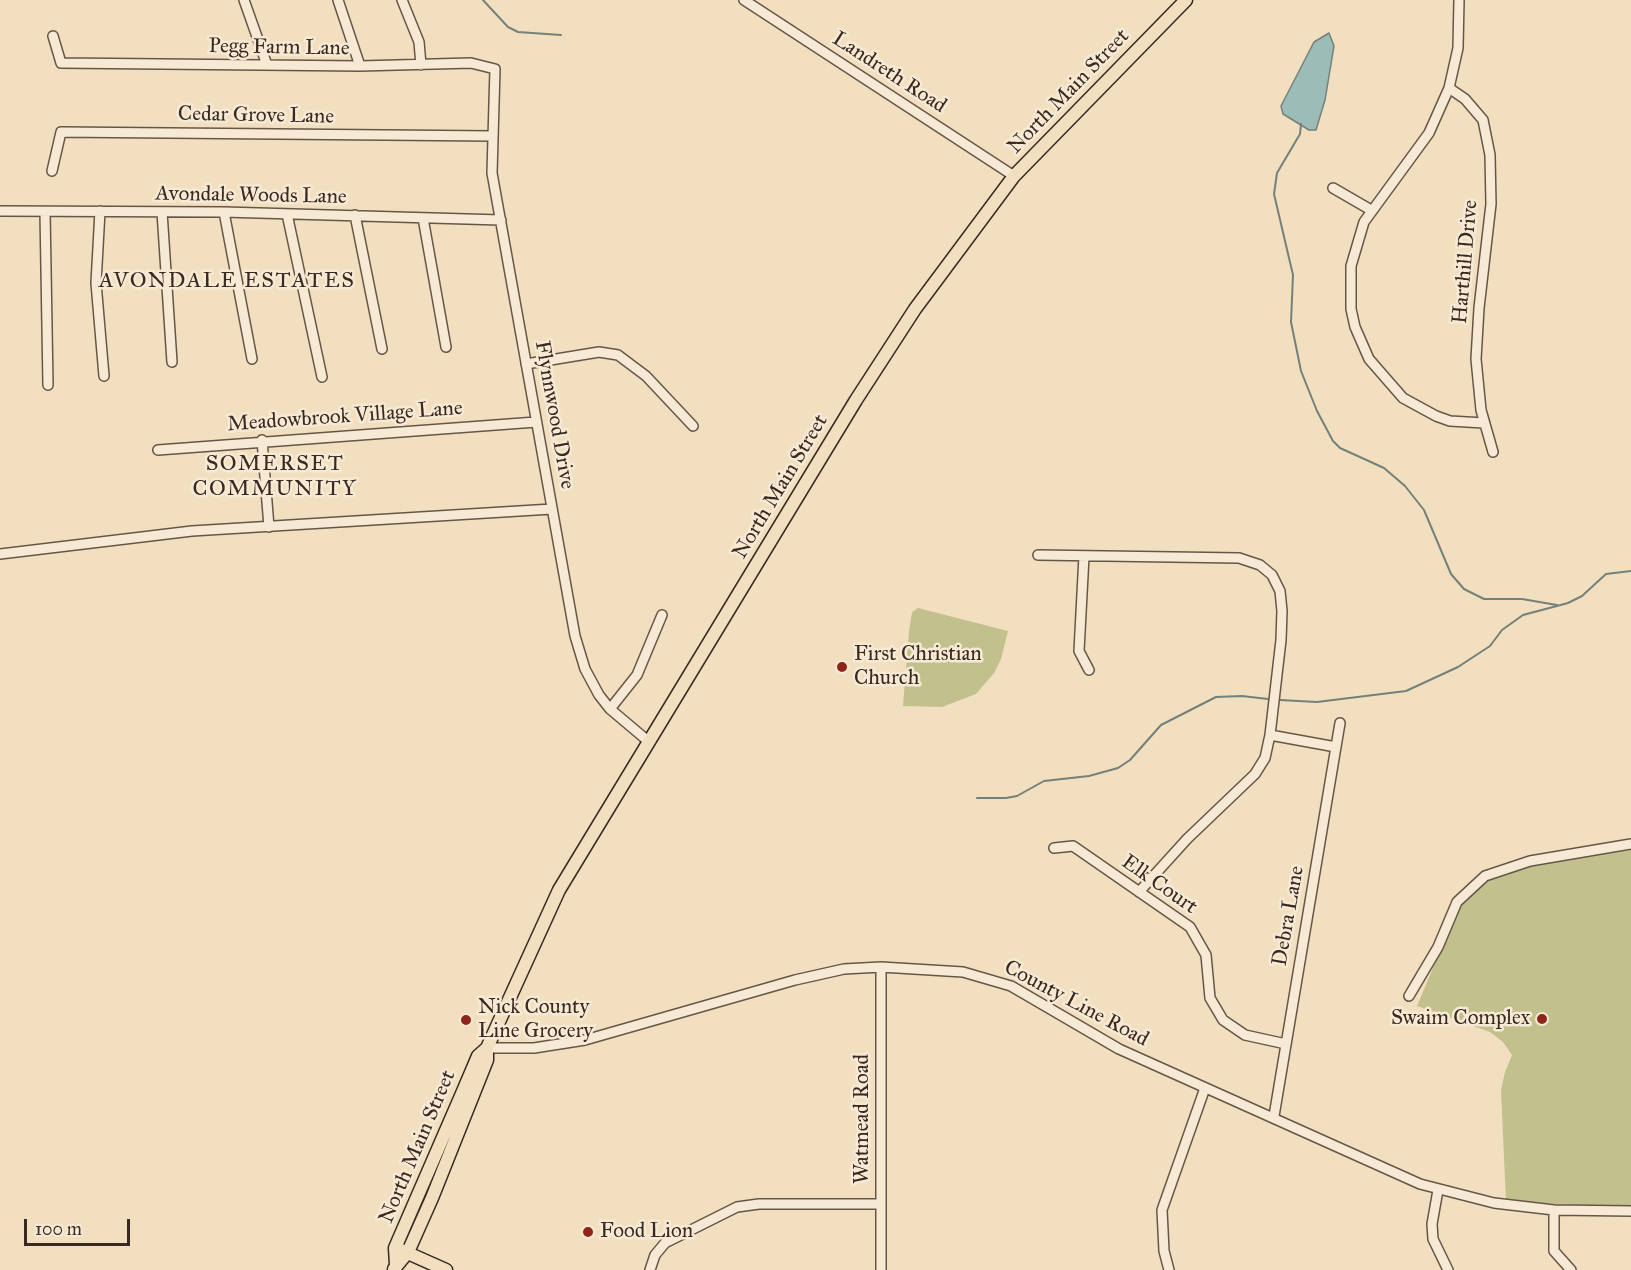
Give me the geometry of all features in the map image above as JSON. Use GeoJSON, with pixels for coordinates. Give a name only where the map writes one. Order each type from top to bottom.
{"type":"FeatureCollection","features":[{"type":"Feature","properties":{"kind":"main road","name":"North Main Street"},"geometry":{"type":"LineString","coordinates":[[398,1268],[395,1248],[478,1056],[487,1048],[559,890],[891,345],[954,254],[1014,176],[1186,0]]}},
{"type":"Feature","properties":{"kind":"main road","name":"North Main Street"},"geometry":{"type":"LineString","coordinates":[[398,1268],[408,1252],[487,1060],[487,1048]]}},
{"type":"Feature","properties":{"kind":"main road"},"geometry":{"type":"LineString","coordinates":[[395,1248],[446,1270]]}},
{"type":"Feature","properties":{"kind":"street"},"geometry":{"type":"LineString","coordinates":[[244,0],[267,65]]}},
{"type":"Feature","properties":{"kind":"street"},"geometry":{"type":"LineString","coordinates":[[338,0],[360,66]]}},
{"type":"Feature","properties":{"kind":"street"},"geometry":{"type":"LineString","coordinates":[[402,0],[419,42],[421,65]]}},
{"type":"Feature","properties":{"kind":"street","name":"Landreth Road"},"geometry":{"type":"LineString","coordinates":[[744,0],[1014,176]]}},
{"type":"Feature","properties":{"kind":"street"},"geometry":{"type":"LineString","coordinates":[[1459,0],[1458,48],[1449,88],[1429,133],[1371,210],[1354,249],[1350,287],[1355,327],[1365,352],[1391,387],[1419,408],[1450,421],[1484,423]]}},
{"type":"Feature","properties":{"kind":"street","name":"Pegg Farm Lane"},"geometry":{"type":"LineString","coordinates":[[53,36],[61,63],[360,66],[471,63],[495,69]]}},
{"type":"Feature","properties":{"kind":"street","name":"Flynnwood Drive"},"geometry":{"type":"LineString","coordinates":[[495,69],[492,172],[580,655],[590,682],[610,709],[648,741]]}},
{"type":"Feature","properties":{"kind":"street","name":"Harthill Drive"},"geometry":{"type":"LineString","coordinates":[[1449,88],[1465,99],[1482,120],[1490,155],[1491,204],[1479,308],[1476,359],[1484,423],[1493,452]]}},
{"type":"Feature","properties":{"kind":"street","name":"Cedar Grove Lane"},"geometry":{"type":"LineString","coordinates":[[51,171],[61,132],[492,136]]}},
{"type":"Feature","properties":{"kind":"street"},"geometry":{"type":"LineString","coordinates":[[1333,188],[1371,210]]}},
{"type":"Feature","properties":{"kind":"street"},"geometry":{"type":"LineString","coordinates":[[100,211],[96,283],[104,376]]}},
{"type":"Feature","properties":{"kind":"street","name":"Avondale Woods Lane"},"geometry":{"type":"LineString","coordinates":[[0,212],[224,212],[501,220]]}},
{"type":"Feature","properties":{"kind":"street"},"geometry":{"type":"LineString","coordinates":[[45,212],[48,385]]}},
{"type":"Feature","properties":{"kind":"street"},"geometry":{"type":"LineString","coordinates":[[162,212],[172,362]]}},
{"type":"Feature","properties":{"kind":"street"},"geometry":{"type":"LineString","coordinates":[[224,212],[252,359]]}},
{"type":"Feature","properties":{"kind":"street"},"geometry":{"type":"LineString","coordinates":[[287,214],[322,377]]}},
{"type":"Feature","properties":{"kind":"street"},"geometry":{"type":"LineString","coordinates":[[355,215],[382,350]]}},
{"type":"Feature","properties":{"kind":"street"},"geometry":{"type":"LineString","coordinates":[[423,218],[446,347]]}},
{"type":"Feature","properties":{"kind":"street"},"geometry":{"type":"LineString","coordinates":[[526,363],[598,352],[618,355],[646,376],[693,426]]}},
{"type":"Feature","properties":{"kind":"street","name":"Meadowbrook Village Lane"},"geometry":{"type":"LineString","coordinates":[[158,450],[536,422]]}},
{"type":"Feature","properties":{"kind":"street"},"geometry":{"type":"LineString","coordinates":[[262,441],[269,527]]}},
{"type":"Feature","properties":{"kind":"street"},"geometry":{"type":"LineString","coordinates":[[0,554],[192,531],[552,509]]}},
{"type":"Feature","properties":{"kind":"street"},"geometry":{"type":"LineString","coordinates":[[1038,555],[1239,558],[1260,565],[1272,575],[1280,591],[1281,630],[1270,735],[1265,758],[1256,774],[1187,839],[1139,892]]}},
{"type":"Feature","properties":{"kind":"street"},"geometry":{"type":"LineString","coordinates":[[1084,556],[1079,651],[1089,670]]}},
{"type":"Feature","properties":{"kind":"street"},"geometry":{"type":"LineString","coordinates":[[610,709],[637,675],[662,615]]}},
{"type":"Feature","properties":{"kind":"street","name":"Debra Lane"},"geometry":{"type":"LineString","coordinates":[[1274,1116],[1340,723]]}},
{"type":"Feature","properties":{"kind":"street"},"geometry":{"type":"LineString","coordinates":[[1270,735],[1336,747]]}},
{"type":"Feature","properties":{"kind":"street"},"geometry":{"type":"LineString","coordinates":[[1409,996],[1438,947],[1457,902],[1485,876],[1530,861],[1631,844]]}},
{"type":"Feature","properties":{"kind":"street","name":"Elk Court"},"geometry":{"type":"LineString","coordinates":[[1054,848],[1073,846],[1190,927],[1206,955],[1210,998],[1223,1020],[1245,1035],[1286,1044]]}},
{"type":"Feature","properties":{"kind":"street","name":"County Line Road"},"geometry":{"type":"LineString","coordinates":[[487,1048],[534,1048],[576,1041],[647,1024],[811,976],[844,969],[881,968],[963,972],[1011,986],[1112,1045],[1204,1088],[1274,1116],[1375,1165],[1438,1190],[1494,1203],[1554,1210],[1631,1212]]}},
{"type":"Feature","properties":{"kind":"street","name":"Watmead Road"},"geometry":{"type":"LineString","coordinates":[[881,968],[881,1270]]}},
{"type":"Feature","properties":{"kind":"street"},"geometry":{"type":"LineString","coordinates":[[1169,1270],[1164,1251],[1162,1210],[1204,1088]]}},
{"type":"Feature","properties":{"kind":"street"},"geometry":{"type":"LineString","coordinates":[[1438,1190],[1432,1224],[1433,1239],[1448,1270]]}},
{"type":"Feature","properties":{"kind":"street"},"geometry":{"type":"LineString","coordinates":[[650,1270],[658,1249],[680,1234],[737,1206],[881,1204]]}},
{"type":"Feature","properties":{"kind":"street"},"geometry":{"type":"LineString","coordinates":[[1554,1210],[1555,1253],[1571,1270]]}},
{"type":"Feature","properties":{"kind":"shaded area"},"geometry":{"type":"Polygon","coordinates":[[[918,608],[1008,631],[1001,659],[994,673],[976,694],[942,707],[903,706],[909,631],[912,612],[918,608]]]}},
{"type":"Feature","properties":{"kind":"shaded area","name":"Swaim Complex"},"geometry":{"type":"Polygon","coordinates":[[[1631,846],[1631,1207],[1506,1202],[1501,1090],[1512,1055],[1503,1042],[1490,1032],[1417,1006],[1461,901],[1479,881],[1509,868],[1631,846]]]}},
{"type":"Feature","properties":{"kind":"water"},"geometry":{"type":"Polygon","coordinates":[[[1329,33],[1334,46],[1325,100],[1316,130],[1309,130],[1283,114],[1281,106],[1314,42],[1329,33]]]}},
{"type":"Feature","properties":{"kind":"waterway"},"geometry":{"type":"LineString","coordinates":[[483,0],[508,27],[518,32],[561,35]]}},
{"type":"Feature","properties":{"kind":"waterway"},"geometry":{"type":"LineString","coordinates":[[1301,124],[1300,134],[1277,173],[1274,194],[1293,275],[1291,322],[1301,371],[1317,411],[1333,441],[1340,448],[1384,468],[1405,486],[1424,510],[1451,574],[1464,589],[1484,599],[1522,599],[1557,605]]}},
{"type":"Feature","properties":{"kind":"waterway"},"geometry":{"type":"LineString","coordinates":[[1280,700],[1317,702],[1406,691],[1458,667],[1490,646],[1502,630],[1523,615],[1568,603],[1582,596],[1606,574],[1631,571]]}},
{"type":"Feature","properties":{"kind":"waterway"},"geometry":{"type":"LineString","coordinates":[[977,798],[1017,796],[1044,781],[1089,776],[1118,768],[1130,760],[1161,725],[1216,697],[1242,696],[1268,699]]}},
{"type":"Feature","properties":{"kind":"place","name":"First Christian Church"},"geometry":{"type":"Point","coordinates":[842,667]}},
{"type":"Feature","properties":{"kind":"place","name":"Swaim Complex"},"geometry":{"type":"Point","coordinates":[1542,1019]}},
{"type":"Feature","properties":{"kind":"place","name":"Nick County Line Grocery"},"geometry":{"type":"Point","coordinates":[466,1020]}},
{"type":"Feature","properties":{"kind":"place","name":"Food Lion"},"geometry":{"type":"Point","coordinates":[588,1232]}},
{"type":"Feature","properties":{"kind":"district","name":"AVONDALE ESTATES"},"geometry":{"type":"Point","coordinates":[227,282]}},
{"type":"Feature","properties":{"kind":"district","name":"SOMERSET COMMUNITY"},"geometry":{"type":"Point","coordinates":[275,478]}}]}
